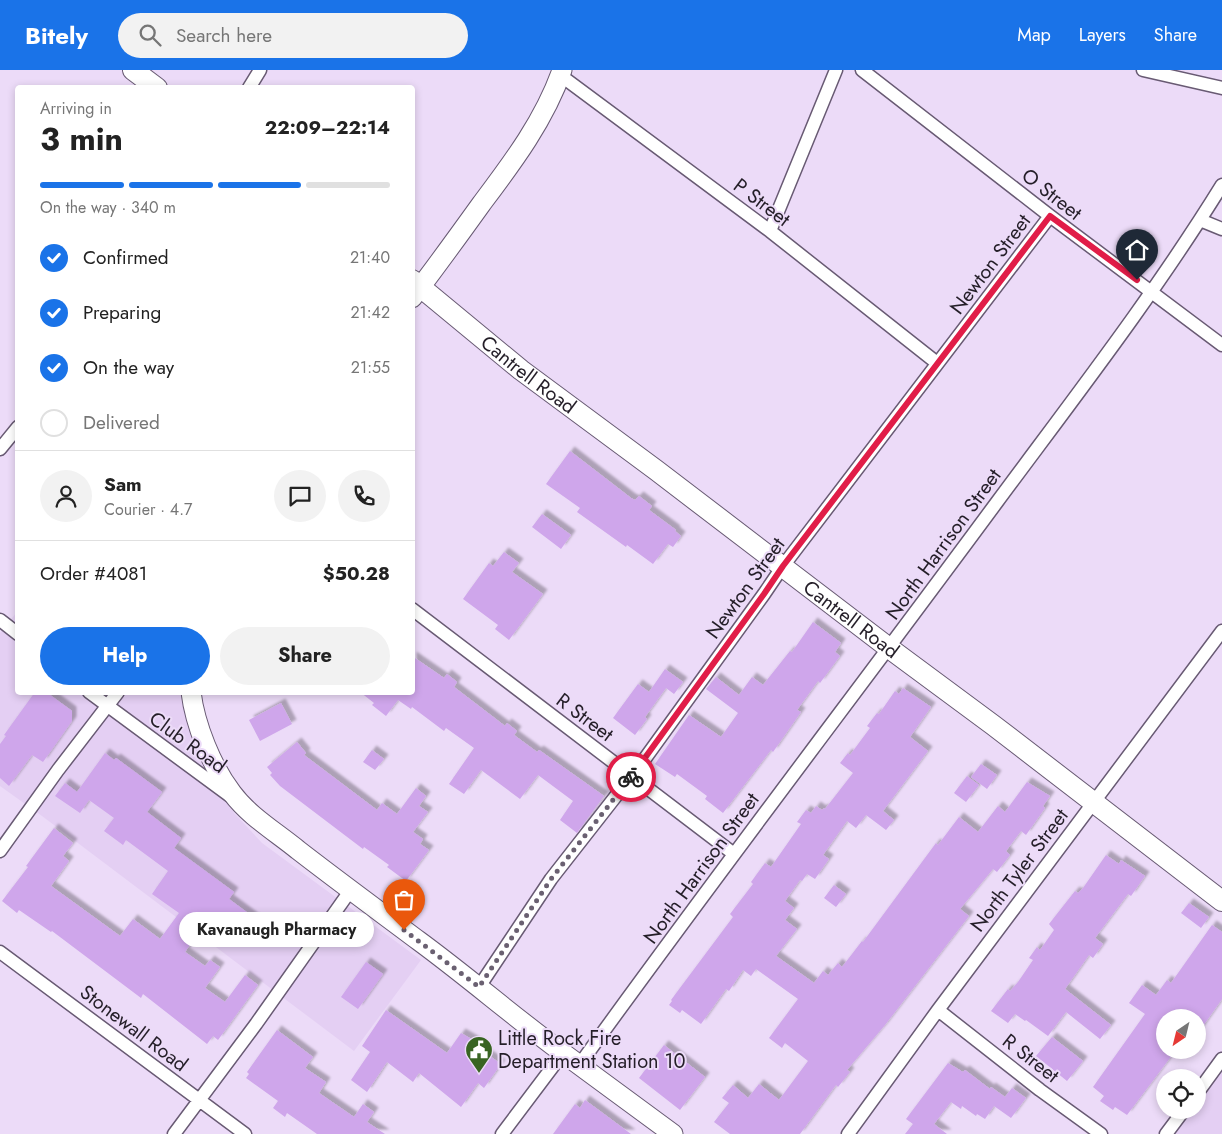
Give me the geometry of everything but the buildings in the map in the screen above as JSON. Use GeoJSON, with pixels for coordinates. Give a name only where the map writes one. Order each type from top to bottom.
{"type":"FeatureCollection","features":[{"type":"Feature","properties":{"kind":"main road"},"geometry":{"type":"LineString","coordinates":[[133,70],[153,85]]}},
{"type":"Feature","properties":{"kind":"main road","name":"Cantrell Road"},"geometry":{"type":"LineString","coordinates":[[415,288],[1001,731],[1222,901]]}},
{"type":"Feature","properties":{"kind":"street"},"geometry":{"type":"LineString","coordinates":[[250,85],[260,70]]}},
{"type":"Feature","properties":{"kind":"street"},"geometry":{"type":"LineString","coordinates":[[770,231],[836,70]]}},
{"type":"Feature","properties":{"kind":"street","name":"O Street"},"geometry":{"type":"LineString","coordinates":[[862,70],[1050,216],[1222,345]]}},
{"type":"Feature","properties":{"kind":"street"},"geometry":{"type":"LineString","coordinates":[[1144,70],[1222,88]]}},
{"type":"Feature","properties":{"kind":"street"},"geometry":{"type":"LineString","coordinates":[[415,288],[513,161],[537,123],[561,73]]}},
{"type":"Feature","properties":{"kind":"street","name":"P Street"},"geometry":{"type":"LineString","coordinates":[[561,73],[770,231],[937,363]]}},
{"type":"Feature","properties":{"kind":"street","name":"North Harrison Street"},"geometry":{"type":"LineString","coordinates":[[580,1064],[734,854],[1098,367],[1200,220],[1222,185]]}},
{"type":"Feature","properties":{"kind":"street","name":"Newton Street"},"geometry":{"type":"LineString","coordinates":[[479,987],[551,879],[632,776],[783,566],[1050,216]]}},
{"type":"Feature","properties":{"kind":"street"},"geometry":{"type":"LineString","coordinates":[[1200,220],[1222,229]]}},
{"type":"Feature","properties":{"kind":"street"},"geometry":{"type":"LineString","coordinates":[[0,448],[15,430]]}},
{"type":"Feature","properties":{"kind":"street","name":"R Street"},"geometry":{"type":"LineString","coordinates":[[415,611],[734,854]]}},
{"type":"Feature","properties":{"kind":"street"},"geometry":{"type":"LineString","coordinates":[[0,620],[15,632]]}},
{"type":"Feature","properties":{"kind":"street","name":"North Tyler Street"},"geometry":{"type":"LineString","coordinates":[[848,1134],[938,1010],[1222,631]]}},
{"type":"Feature","properties":{"kind":"street","name":"Club Road"},"geometry":{"type":"LineString","coordinates":[[93,695],[241,803]]}},
{"type":"Feature","properties":{"kind":"street"},"geometry":{"type":"LineString","coordinates":[[0,851],[58,770],[116,695]]}},
{"type":"Feature","properties":{"kind":"street"},"geometry":{"type":"LineString","coordinates":[[192,695],[195,713],[218,773],[232,794],[261,822],[563,1053],[673,1134]]}},
{"type":"Feature","properties":{"kind":"street"},"geometry":{"type":"LineString","coordinates":[[174,1134],[256,1024],[350,891]]}},
{"type":"Feature","properties":{"kind":"street","name":"Stonewall Road"},"geometry":{"type":"LineString","coordinates":[[0,952],[245,1134]]}},
{"type":"Feature","properties":{"kind":"street","name":"R Street"},"geometry":{"type":"LineString","coordinates":[[938,1010],[1040,1090],[1101,1134]]}},
{"type":"Feature","properties":{"kind":"street"},"geometry":{"type":"LineString","coordinates":[[502,1134],[563,1053]]}},
{"type":"Feature","properties":{"kind":"street"},"geometry":{"type":"LineString","coordinates":[[1206,1081],[1222,1059]]}},
{"type":"Feature","properties":{"kind":"street"},"geometry":{"type":"LineString","coordinates":[[1166,1134],[1177,1119]]}},
{"type":"Feature","properties":{"kind":"shaded area"},"geometry":{"type":"Polygon","coordinates":[[[15,614],[15,695],[181,695],[185,715],[199,757],[234,813],[262,843],[421,960],[354,1051],[0,786],[0,633],[15,614]]]}},
{"type":"Feature","properties":{"kind":"shaded area"},"geometry":{"type":"Polygon","coordinates":[[[1222,1059],[1222,1134],[1166,1134],[1177,1119],[1206,1119],[1206,1081],[1222,1059]]]}},
{"type":"Feature","properties":{"kind":"way so far"},"geometry":{"type":"LineString","coordinates":[[404,930],[479,987],[551,879],[631,777]]}},
{"type":"Feature","properties":{"kind":"place","name":"Kavanaugh Pharmacy"},"geometry":{"type":"Point","coordinates":[404,930]}},
{"type":"Feature","properties":{"kind":"place","name":"Little Rock Fire Department Station 10"},"geometry":{"type":"Point","coordinates":[479,1074]}},
{"type":"Feature","properties":{"kind":"route"},"geometry":{"type":"LineString","coordinates":[[631,777],[783,566],[1050,216],[1137,280]]}}]}
